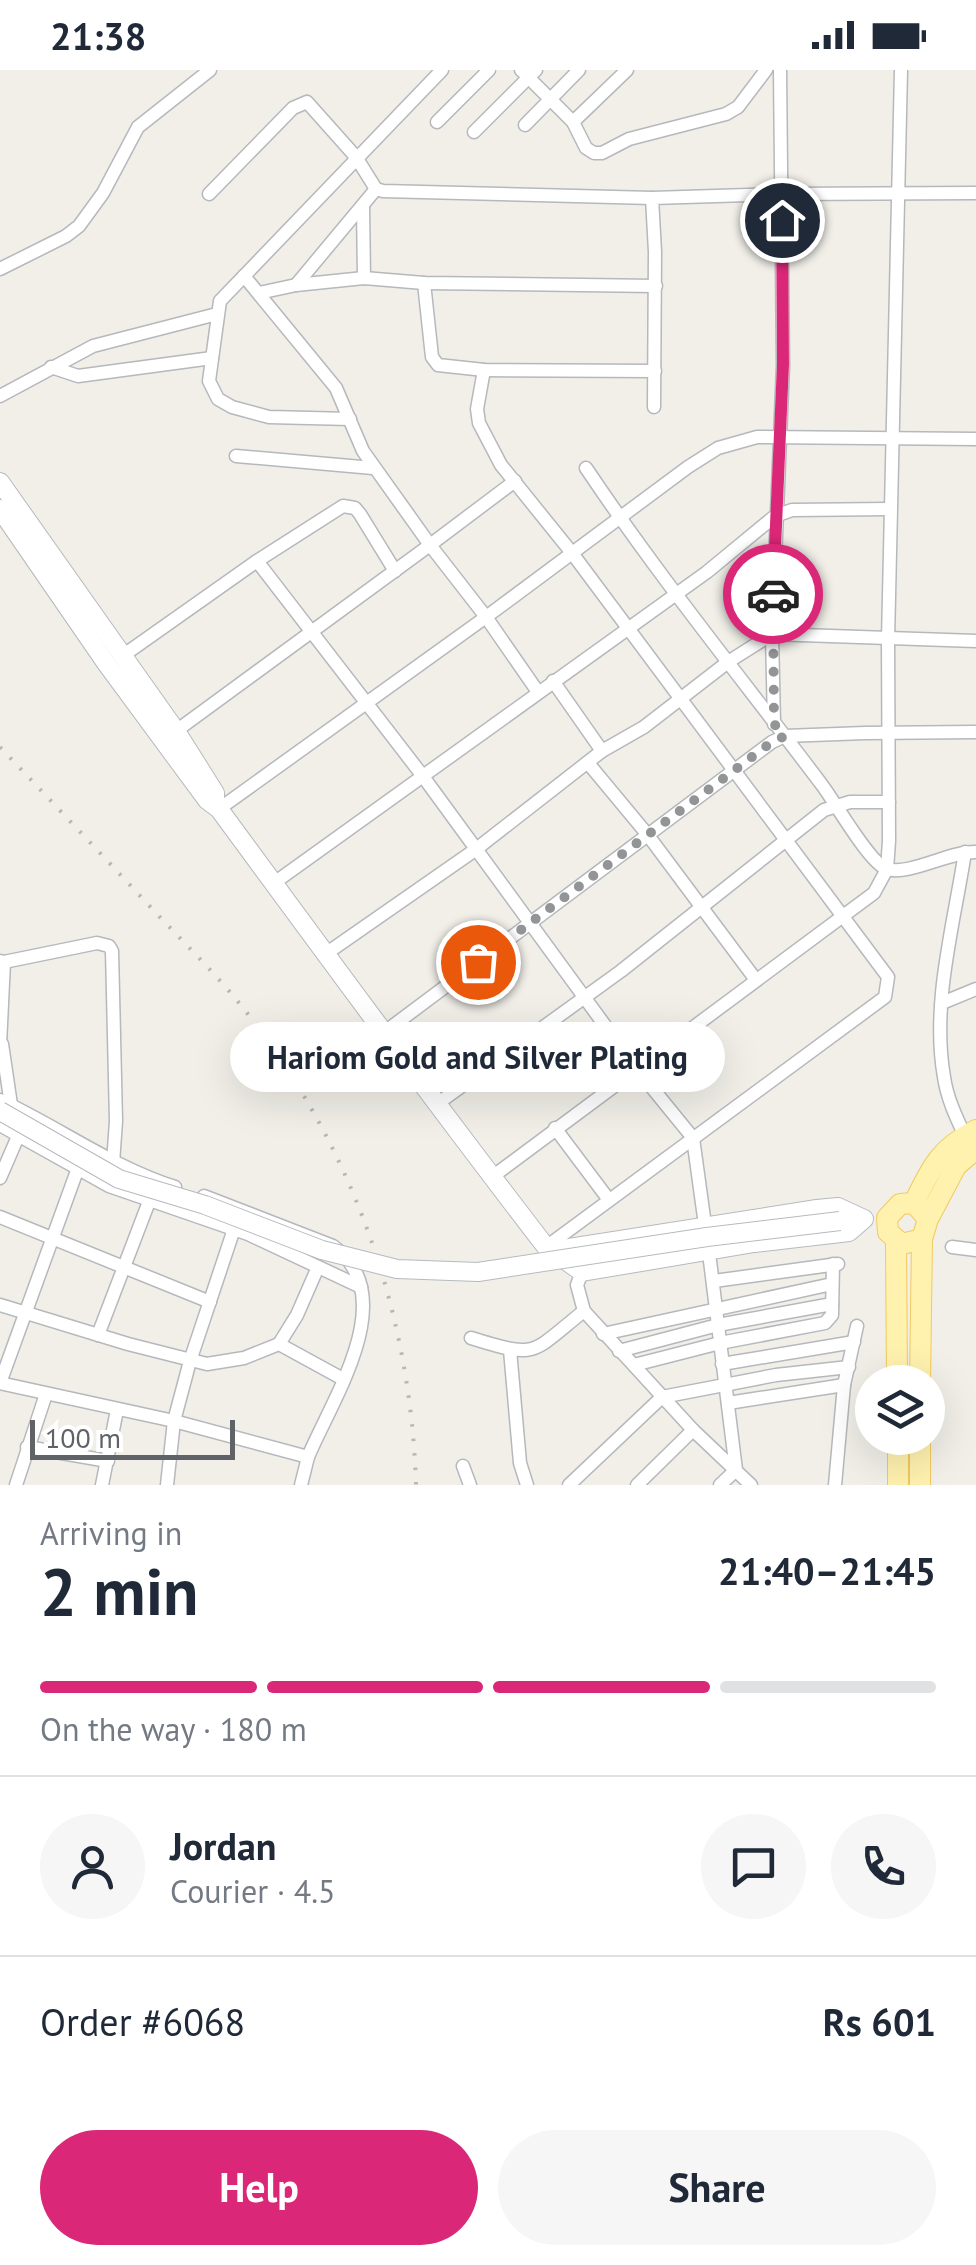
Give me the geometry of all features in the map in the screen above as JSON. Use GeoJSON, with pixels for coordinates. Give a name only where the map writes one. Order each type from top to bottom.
{"type":"FeatureCollection","features":[{"type":"Feature","properties":{"kind":"main road"},"geometry":{"type":"LineString","coordinates":[[896,1242],[909,1245],[921,1220],[937,1159],[972,1139]]}},
{"type":"Feature","properties":{"kind":"main road"},"geometry":{"type":"LineString","coordinates":[[897,1365],[896,1242],[888,1232],[887,1218],[900,1204],[921,1220]]}},
{"type":"Feature","properties":{"kind":"main road"},"geometry":{"type":"LineString","coordinates":[[920,1365],[921,1220]]}},
{"type":"Feature","properties":{"kind":"main road"},"geometry":{"type":"LineString","coordinates":[[898,1455],[898,1485]]}},
{"type":"Feature","properties":{"kind":"main road"},"geometry":{"type":"LineString","coordinates":[[920,1455],[920,1485]]}},
{"type":"Feature","properties":{"kind":"street"},"geometry":{"type":"LineString","coordinates":[[0,268],[79,226],[103,193],[138,127],[210,70]]}},
{"type":"Feature","properties":{"kind":"street"},"geometry":{"type":"LineString","coordinates":[[350,419],[270,417],[232,407],[211,391],[217,314],[224,294],[442,70]]}},
{"type":"Feature","properties":{"kind":"street"},"geometry":{"type":"LineString","coordinates":[[437,122],[489,70]]}},
{"type":"Feature","properties":{"kind":"street"},"geometry":{"type":"LineString","coordinates":[[524,125],[579,70]]}},
{"type":"Feature","properties":{"kind":"street"},"geometry":{"type":"LineString","coordinates":[[573,122],[627,70]]}},
{"type":"Feature","properties":{"kind":"street"},"geometry":{"type":"LineString","coordinates":[[474,132],[528,72],[573,122],[586,148],[594,154],[629,139],[726,114],[738,107],[766,70]]}},
{"type":"Feature","properties":{"kind":"street"},"geometry":{"type":"LineString","coordinates":[[774,724],[772,634],[783,364],[780,70]]}},
{"type":"Feature","properties":{"kind":"street"},"geometry":{"type":"LineString","coordinates":[[492,1176],[874,894],[887,869],[890,509],[901,70]]}},
{"type":"Feature","properties":{"kind":"street"},"geometry":{"type":"LineString","coordinates":[[209,194],[300,102],[312,105],[356,157],[376,189]]}},
{"type":"Feature","properties":{"kind":"street"},"geometry":{"type":"LineString","coordinates":[[376,189],[652,198],[976,194]]}},
{"type":"Feature","properties":{"kind":"street"},"geometry":{"type":"LineString","coordinates":[[296,285],[376,189]]}},
{"type":"Feature","properties":{"kind":"street"},"geometry":{"type":"LineString","coordinates":[[652,198],[656,286],[654,407]]}},
{"type":"Feature","properties":{"kind":"street"},"geometry":{"type":"LineString","coordinates":[[363,207],[364,278]]}},
{"type":"Feature","properties":{"kind":"street"},"geometry":{"type":"LineString","coordinates":[[244,276],[336,388],[373,468],[538,692]]}},
{"type":"Feature","properties":{"kind":"street"},"geometry":{"type":"LineString","coordinates":[[259,294],[296,285],[364,278],[656,286]]}},
{"type":"Feature","properties":{"kind":"street"},"geometry":{"type":"LineString","coordinates":[[424,282],[432,358],[438,365],[484,370],[655,371]]}},
{"type":"Feature","properties":{"kind":"street"},"geometry":{"type":"LineString","coordinates":[[0,396],[115,338],[217,314]]}},
{"type":"Feature","properties":{"kind":"street"},"geometry":{"type":"LineString","coordinates":[[51,367],[78,376],[212,358]]}},
{"type":"Feature","properties":{"kind":"street"},"geometry":{"type":"LineString","coordinates":[[484,370],[479,423],[500,464],[681,698],[888,977],[885,997],[548,1249]]}},
{"type":"Feature","properties":{"kind":"street"},"geometry":{"type":"LineString","coordinates":[[217,806],[718,448],[757,436],[976,439]]}},
{"type":"Feature","properties":{"kind":"street"},"geometry":{"type":"LineString","coordinates":[[236,456],[373,468]]}},
{"type":"Feature","properties":{"kind":"street"},"geometry":{"type":"LineString","coordinates":[[586,468],[877,863],[887,869],[900,869],[970,852],[942,1003],[944,1076],[972,1139]]}},
{"type":"Feature","properties":{"kind":"street"},"geometry":{"type":"LineString","coordinates":[[176,731],[314,634],[515,480]]}},
{"type":"Feature","properties":{"kind":"street"},"geometry":{"type":"LineString","coordinates":[[0,482],[176,731],[216,793],[217,806]]}},
{"type":"Feature","properties":{"kind":"street"},"geometry":{"type":"LineString","coordinates":[[121,656],[257,561],[334,511],[349,506],[360,514],[395,571]]}},
{"type":"Feature","properties":{"kind":"street"},"geometry":{"type":"LineString","coordinates":[[0,509],[115,676],[207,800],[217,806],[328,953],[382,1034],[548,1249],[582,1272],[724,1247],[849,1232],[864,1220]]}},
{"type":"Feature","properties":{"kind":"street"},"geometry":{"type":"LineString","coordinates":[[274,883],[677,593],[775,516],[792,510],[890,509]]}},
{"type":"Feature","properties":{"kind":"street"},"geometry":{"type":"LineString","coordinates":[[257,561],[422,776],[636,1068],[693,1138],[706,1225]]}},
{"type":"Feature","properties":{"kind":"street"},"geometry":{"type":"LineString","coordinates":[[328,953],[475,850],[602,751],[644,728],[728,662],[772,634],[976,642]]}},
{"type":"Feature","properties":{"kind":"street"},"geometry":{"type":"LineString","coordinates":[[553,681],[602,751]]}},
{"type":"Feature","properties":{"kind":"street"},"geometry":{"type":"LineString","coordinates":[[382,1034],[772,742],[785,736],[976,732]]}},
{"type":"Feature","properties":{"kind":"street"},"geometry":{"type":"LineString","coordinates":[[588,764],[647,834],[756,980]]}},
{"type":"Feature","properties":{"kind":"street"},"geometry":{"type":"LineString","coordinates":[[436,1104],[584,998],[837,804],[888,802]]}},
{"type":"Feature","properties":{"kind":"street"},"geometry":{"type":"LineString","coordinates":[[4,1105],[2,962],[97,943],[109,946],[116,1121],[113,1163]]}},
{"type":"Feature","properties":{"kind":"street"},"geometry":{"type":"LineString","coordinates":[[942,1003],[976,989]]}},
{"type":"Feature","properties":{"kind":"street"},"geometry":{"type":"LineString","coordinates":[[4,1105],[51,1125],[113,1163],[256,1214],[332,1246],[348,1260],[360,1287],[364,1320],[300,1485]]}},
{"type":"Feature","properties":{"kind":"street"},"geometry":{"type":"LineString","coordinates":[[4,1105],[119,1179],[224,1211],[339,1256],[397,1269],[478,1272],[707,1237],[887,1218]]}},
{"type":"Feature","properties":{"kind":"street"},"geometry":{"type":"LineString","coordinates":[[0,1125],[109,1186],[234,1229],[360,1287]]}},
{"type":"Feature","properties":{"kind":"street"},"geometry":{"type":"LineString","coordinates":[[556,1128],[609,1200]]}},
{"type":"Feature","properties":{"kind":"street"},"geometry":{"type":"LineString","coordinates":[[0,1178],[19,1134]]}},
{"type":"Feature","properties":{"kind":"street"},"geometry":{"type":"LineString","coordinates":[[78,1168],[0,1383],[174,1421],[308,1457]]}},
{"type":"Feature","properties":{"kind":"street"},"geometry":{"type":"LineString","coordinates":[[98,1335],[150,1199]]}},
{"type":"Feature","properties":{"kind":"street"},"geometry":{"type":"LineString","coordinates":[[548,1249],[838,1207],[864,1220]]}},
{"type":"Feature","properties":{"kind":"street"},"geometry":{"type":"LineString","coordinates":[[0,1217],[210,1302]]}},
{"type":"Feature","properties":{"kind":"street"},"geometry":{"type":"LineString","coordinates":[[168,1485],[174,1421],[234,1229]]}},
{"type":"Feature","properties":{"kind":"street"},"geometry":{"type":"LineString","coordinates":[[952,1247],[976,1250]]}},
{"type":"Feature","properties":{"kind":"street"},"geometry":{"type":"LineString","coordinates":[[710,1261],[736,1470]]}},
{"type":"Feature","properties":{"kind":"street"},"geometry":{"type":"LineString","coordinates":[[634,1366],[720,1343],[826,1323],[832,1315],[832,1284],[837,1264],[714,1281]]}},
{"type":"Feature","properties":{"kind":"street"},"geometry":{"type":"LineString","coordinates":[[0,1305],[190,1361],[222,1362],[279,1344],[297,1316],[318,1267]]}},
{"type":"Feature","properties":{"kind":"street"},"geometry":{"type":"LineString","coordinates":[[582,1272],[577,1285],[584,1311],[662,1397],[751,1485]]}},
{"type":"Feature","properties":{"kind":"street"},"geometry":{"type":"LineString","coordinates":[[603,1334],[832,1284]]}},
{"type":"Feature","properties":{"kind":"street"},"geometry":{"type":"LineString","coordinates":[[619,1351],[718,1324],[832,1304]]}},
{"type":"Feature","properties":{"kind":"street"},"geometry":{"type":"LineString","coordinates":[[471,1338],[510,1350],[534,1350],[584,1311]]}},
{"type":"Feature","properties":{"kind":"street"},"geometry":{"type":"LineString","coordinates":[[835,1485],[844,1385],[857,1326]]}},
{"type":"Feature","properties":{"kind":"street"},"geometry":{"type":"LineString","coordinates":[[722,1364],[854,1342]]}},
{"type":"Feature","properties":{"kind":"street"},"geometry":{"type":"LineString","coordinates":[[279,1344],[343,1379]]}},
{"type":"Feature","properties":{"kind":"street"},"geometry":{"type":"LineString","coordinates":[[510,1350],[520,1462],[527,1485]]}},
{"type":"Feature","properties":{"kind":"street"},"geometry":{"type":"LineString","coordinates":[[569,1485],[662,1397],[776,1375],[849,1367]]}},
{"type":"Feature","properties":{"kind":"street"},"geometry":{"type":"LineString","coordinates":[[728,1403],[844,1385]]}},
{"type":"Feature","properties":{"kind":"street"},"geometry":{"type":"LineString","coordinates":[[16,1485],[46,1394]]}},
{"type":"Feature","properties":{"kind":"street"},"geometry":{"type":"LineString","coordinates":[[102,1485],[118,1410]]}},
{"type":"Feature","properties":{"kind":"street"},"geometry":{"type":"LineString","coordinates":[[636,1485],[694,1430]]}},
{"type":"Feature","properties":{"kind":"street"},"geometry":{"type":"LineString","coordinates":[[28,1448],[108,1461]]}},
{"type":"Feature","properties":{"kind":"street"},"geometry":{"type":"LineString","coordinates":[[463,1466],[470,1485]]}},
{"type":"Feature","properties":{"kind":"street"},"geometry":{"type":"LineString","coordinates":[[720,1485],[736,1470]]}},
{"type":"Feature","properties":{"kind":"railway"},"geometry":{"type":"LineString","coordinates":[[0,747],[233,996],[292,1077],[323,1130],[350,1186],[390,1302],[412,1423],[416,1485]]}},
{"type":"Feature","properties":{"kind":"way so far"},"geometry":{"type":"LineString","coordinates":[[478,962],[693,799],[785,736],[774,724],[773,594]]}},
{"type":"Feature","properties":{"kind":"place","name":"Hariom Gold and Silver Plating"},"geometry":{"type":"Point","coordinates":[478,962]}},
{"type":"Feature","properties":{"kind":"route"},"geometry":{"type":"LineString","coordinates":[[773,594],[783,364],[782,220]]}}]}
